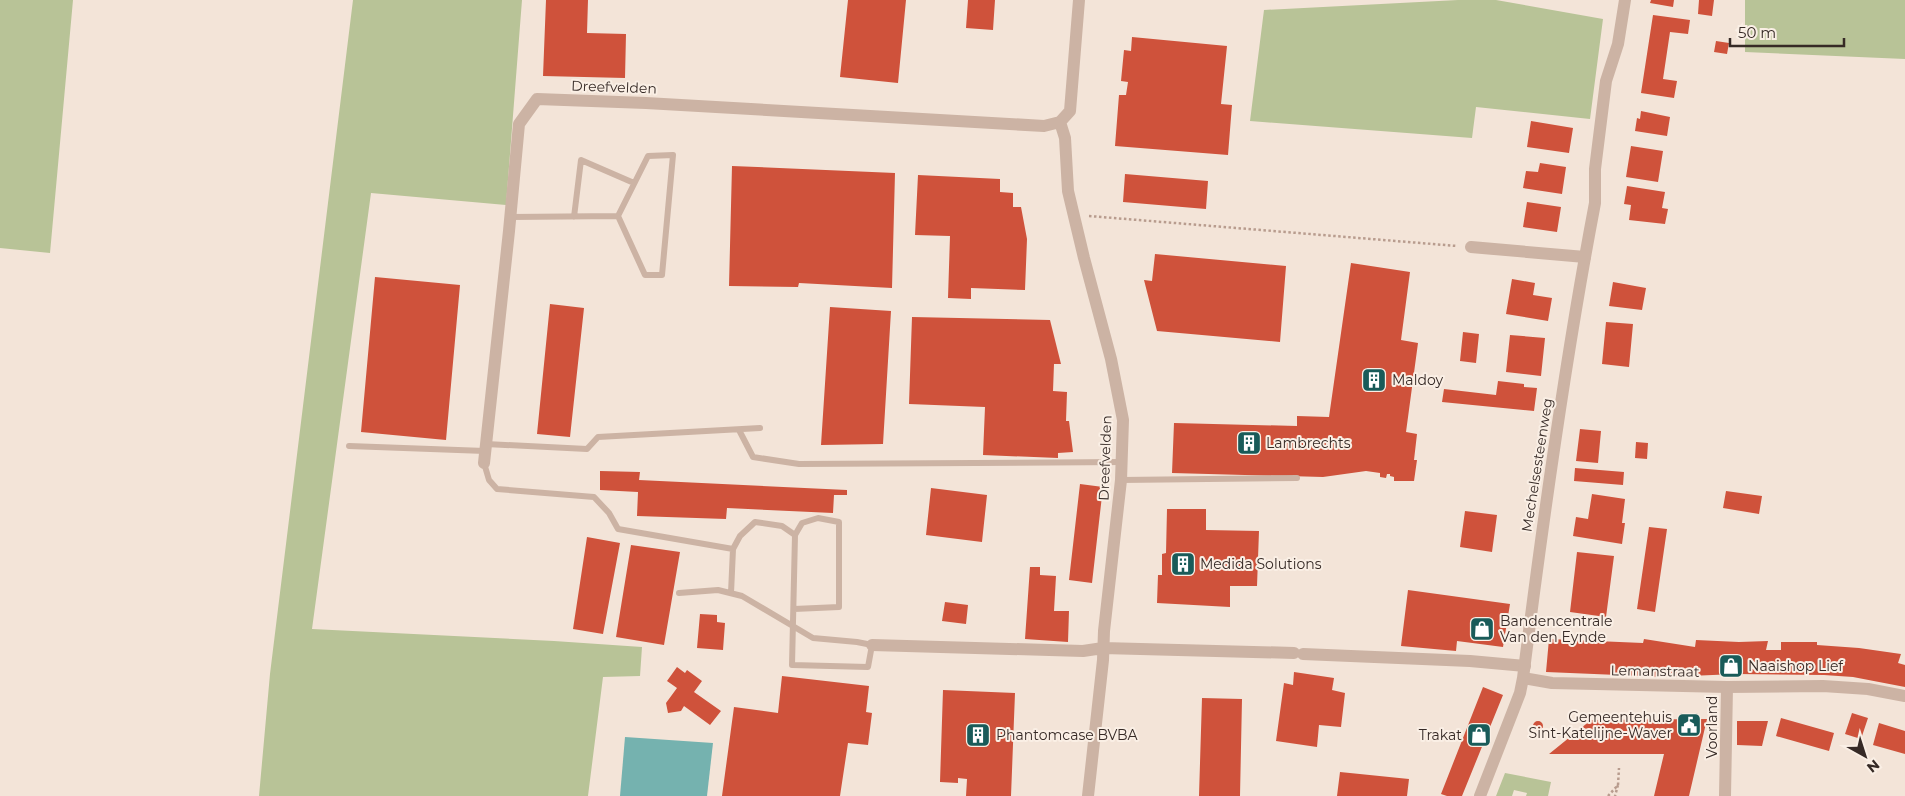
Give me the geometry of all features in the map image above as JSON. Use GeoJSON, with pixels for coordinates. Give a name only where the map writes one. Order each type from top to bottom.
{"type":"FeatureCollection","features":[{"type":"Feature","properties":{"kind":"street"},"geometry":{"type":"LineString","coordinates":[[1060,122],[1070,111],[1079,0]]}},
{"type":"Feature","properties":{"kind":"street","name":"Mechelsesteenweg"},"geometry":{"type":"LineString","coordinates":[[1480,796],[1520,693],[1524,672],[1542,536],[1595,203],[1595,169],[1606,81],[1618,44],[1625,0]]}},
{"type":"Feature","properties":{"kind":"street","name":"Dreefvelden"},"geometry":{"type":"LineString","coordinates":[[485,453],[511,217],[519,124],[537,99],[1044,126],[1060,122],[1065,138],[1068,190],[1073,215],[1119,392],[1123,420],[1121,480],[1088,796]]}},
{"type":"Feature","properties":{"kind":"street"},"geometry":{"type":"LineString","coordinates":[[1471,247],[1585,257]]}},
{"type":"Feature","properties":{"kind":"street"},"geometry":{"type":"LineString","coordinates":[[872,645],[1083,651],[1103,648],[1299,654],[1479,662],[1524,672]]}},
{"type":"Feature","properties":{"kind":"street","name":"Lemanstraat"},"geometry":{"type":"LineString","coordinates":[[1524,672],[1552,683],[1727,687],[1823,686],[1868,689],[1905,696]]}},
{"type":"Feature","properties":{"kind":"street","name":"Voorland"},"geometry":{"type":"LineString","coordinates":[[1725,796],[1727,687]]}},
{"type":"Feature","properties":{"kind":"lane"},"geometry":{"type":"LineString","coordinates":[[673,155],[662,275],[645,275],[618,216],[648,156],[673,155]]}},
{"type":"Feature","properties":{"kind":"lane"},"geometry":{"type":"LineString","coordinates":[[574,217],[581,160],[634,183]]}},
{"type":"Feature","properties":{"kind":"lane"},"geometry":{"type":"LineString","coordinates":[[511,217],[618,216]]}},
{"type":"Feature","properties":{"kind":"lane"},"geometry":{"type":"LineString","coordinates":[[349,446],[485,453],[587,449],[598,437],[760,428]]}},
{"type":"Feature","properties":{"kind":"lane"},"geometry":{"type":"LineString","coordinates":[[739,430],[753,457],[799,464],[1122,462]]}},
{"type":"Feature","properties":{"kind":"lane"},"geometry":{"type":"LineString","coordinates":[[485,453],[489,480],[497,488],[594,497],[609,514],[618,529],[734,549]]}},
{"type":"Feature","properties":{"kind":"lane"},"geometry":{"type":"LineString","coordinates":[[1121,480],[1297,478]]}},
{"type":"Feature","properties":{"kind":"lane"},"geometry":{"type":"LineString","coordinates":[[679,593],[718,590],[731,593],[742,596],[794,626],[813,638],[872,645],[868,667],[792,665],[794,626],[794,609],[795,535],[802,523],[818,518],[839,522],[839,608],[794,609]]}},
{"type":"Feature","properties":{"kind":"lane"},"geometry":{"type":"LineString","coordinates":[[731,593],[734,549],[740,536],[755,522],[782,526],[795,535]]}},
{"type":"Feature","properties":{"kind":"path"},"geometry":{"type":"LineString","coordinates":[[1073,215],[1471,247]]}},
{"type":"Feature","properties":{"kind":"path"},"geometry":{"type":"LineString","coordinates":[[1615,796],[1618,786],[1619,768]]}},
{"type":"Feature","properties":{"kind":"path"},"geometry":{"type":"LineString","coordinates":[[1608,796],[1618,786]]}},
{"type":"Feature","properties":{"kind":"green space"},"geometry":{"type":"Polygon","coordinates":[[[0,0],[73,0],[50,253],[0,248],[0,0]]]}},
{"type":"Feature","properties":{"kind":"green space"},"geometry":{"type":"Polygon","coordinates":[[[353,0],[522,0],[506,205],[371,193],[312,629],[642,647],[640,676],[603,677],[588,796],[259,796],[270,674],[353,0]]]}},
{"type":"Feature","properties":{"kind":"green space"},"geometry":{"type":"Polygon","coordinates":[[[1458,0],[1496,0],[1603,19],[1590,119],[1476,107],[1472,138],[1250,121],[1264,10],[1458,0]]]}},
{"type":"Feature","properties":{"kind":"green space"},"geometry":{"type":"Polygon","coordinates":[[[1745,0],[1905,0],[1905,59],[1745,52],[1745,0]]]}},
{"type":"Feature","properties":{"kind":"green space"},"geometry":{"type":"Polygon","coordinates":[[[1505,773],[1551,782],[1548,796],[1526,796],[1527,793],[1514,790],[1512,796],[1496,796],[1505,773]]]}},
{"type":"Feature","properties":{"kind":"water"},"geometry":{"type":"Polygon","coordinates":[[[625,737],[713,743],[707,796],[620,796],[625,737]]]}},
{"type":"Feature","properties":{"kind":"building"},"geometry":{"type":"Polygon","coordinates":[[[546,0],[588,0],[587,33],[626,34],[625,78],[543,76],[546,0]]]}},
{"type":"Feature","properties":{"kind":"building"},"geometry":{"type":"Polygon","coordinates":[[[848,0],[906,0],[898,83],[840,77],[848,0]]]}},
{"type":"Feature","properties":{"kind":"building"},"geometry":{"type":"Polygon","coordinates":[[[968,0],[995,0],[993,30],[966,28],[968,0]]]}},
{"type":"Feature","properties":{"kind":"building"},"geometry":{"type":"Polygon","coordinates":[[[1651,0],[1674,0],[1673,7],[1650,3],[1651,0]]]}},
{"type":"Feature","properties":{"kind":"building"},"geometry":{"type":"Polygon","coordinates":[[[1699,0],[1714,0],[1712,16],[1698,14],[1699,0]]]}},
{"type":"Feature","properties":{"kind":"building"},"geometry":{"type":"Polygon","coordinates":[[[1653,15],[1690,20],[1688,34],[1670,32],[1663,79],[1677,81],[1674,98],[1641,93],[1653,15]]]}},
{"type":"Feature","properties":{"kind":"building"},"geometry":{"type":"Polygon","coordinates":[[[1132,37],[1227,46],[1221,104],[1232,105],[1228,155],[1115,146],[1119,95],[1126,95],[1128,82],[1121,81],[1124,50],[1131,51],[1132,37]]]}},
{"type":"Feature","properties":{"kind":"building"},"geometry":{"type":"Polygon","coordinates":[[[1716,41],[1729,43],[1727,54],[1714,52],[1716,41]]]}},
{"type":"Feature","properties":{"kind":"building"},"geometry":{"type":"Polygon","coordinates":[[[1641,111],[1670,117],[1667,136],[1635,131],[1637,118],[1640,119],[1641,111]]]}},
{"type":"Feature","properties":{"kind":"building"},"geometry":{"type":"Polygon","coordinates":[[[1531,121],[1573,128],[1569,153],[1527,147],[1531,121]]]}},
{"type":"Feature","properties":{"kind":"building"},"geometry":{"type":"Polygon","coordinates":[[[1631,146],[1663,151],[1658,182],[1626,177],[1631,146]]]}},
{"type":"Feature","properties":{"kind":"building"},"geometry":{"type":"Polygon","coordinates":[[[1540,163],[1566,167],[1562,194],[1523,188],[1526,171],[1538,172],[1540,163]]]}},
{"type":"Feature","properties":{"kind":"building"},"geometry":{"type":"Polygon","coordinates":[[[732,166],[895,173],[892,288],[799,283],[798,287],[729,286],[732,166]]]}},
{"type":"Feature","properties":{"kind":"building"},"geometry":{"type":"Polygon","coordinates":[[[1125,174],[1208,181],[1206,209],[1123,202],[1125,174]]]}},
{"type":"Feature","properties":{"kind":"building"},"geometry":{"type":"Polygon","coordinates":[[[918,175],[1000,179],[1000,192],[1013,193],[1013,207],[1021,207],[1027,239],[1025,290],[971,288],[971,299],[948,298],[950,236],[915,235],[918,175]]]}},
{"type":"Feature","properties":{"kind":"building"},"geometry":{"type":"Polygon","coordinates":[[[1627,186],[1665,192],[1662,208],[1668,209],[1665,224],[1629,220],[1631,205],[1624,204],[1627,186]]]}},
{"type":"Feature","properties":{"kind":"building"},"geometry":{"type":"Polygon","coordinates":[[[1527,202],[1561,207],[1557,232],[1523,227],[1527,202]]]}},
{"type":"Feature","properties":{"kind":"building"},"geometry":{"type":"Polygon","coordinates":[[[1155,254],[1286,266],[1280,342],[1157,331],[1144,280],[1152,281],[1155,254]]]}},
{"type":"Feature","properties":{"kind":"building"},"geometry":{"type":"Polygon","coordinates":[[[1351,263],[1410,272],[1401,340],[1418,343],[1406,432],[1417,434],[1414,460],[1417,460],[1414,481],[1394,481],[1394,477],[1390,476],[1390,474],[1387,474],[1386,478],[1380,477],[1380,473],[1366,471],[1323,477],[1172,473],[1174,423],[1297,426],[1297,416],[1329,417],[1351,263]]]}},
{"type":"Feature","properties":{"kind":"building"},"geometry":{"type":"Polygon","coordinates":[[[375,277],[460,285],[446,440],[361,432],[375,277]]]}},
{"type":"Feature","properties":{"kind":"building"},"geometry":{"type":"Polygon","coordinates":[[[1512,279],[1535,283],[1533,295],[1552,298],[1548,321],[1506,314],[1512,279]]]}},
{"type":"Feature","properties":{"kind":"building"},"geometry":{"type":"Polygon","coordinates":[[[1613,282],[1646,288],[1642,310],[1609,306],[1613,282]]]}},
{"type":"Feature","properties":{"kind":"building"},"geometry":{"type":"Polygon","coordinates":[[[550,304],[584,308],[570,437],[537,434],[550,304]]]}},
{"type":"Feature","properties":{"kind":"building"},"geometry":{"type":"Polygon","coordinates":[[[830,307],[891,311],[883,444],[821,445],[830,307]]]}},
{"type":"Feature","properties":{"kind":"building"},"geometry":{"type":"Polygon","coordinates":[[[912,317],[1050,320],[1061,364],[1054,364],[1053,391],[1067,392],[1066,421],[1069,421],[1073,452],[1058,453],[1058,458],[983,455],[985,407],[909,404],[912,317]]]}},
{"type":"Feature","properties":{"kind":"building"},"geometry":{"type":"Polygon","coordinates":[[[1606,322],[1633,324],[1629,367],[1602,364],[1606,322]]]}},
{"type":"Feature","properties":{"kind":"building"},"geometry":{"type":"Polygon","coordinates":[[[1463,332],[1479,334],[1476,363],[1460,361],[1463,332]]]}},
{"type":"Feature","properties":{"kind":"building"},"geometry":{"type":"Polygon","coordinates":[[[1510,335],[1545,338],[1541,376],[1506,372],[1510,335]]]}},
{"type":"Feature","properties":{"kind":"building"},"geometry":{"type":"Polygon","coordinates":[[[1498,381],[1524,384],[1524,387],[1537,388],[1534,411],[1442,402],[1444,389],[1496,395],[1498,381]]]}},
{"type":"Feature","properties":{"kind":"building"},"geometry":{"type":"Polygon","coordinates":[[[1580,429],[1601,431],[1598,463],[1576,461],[1580,429]]]}},
{"type":"Feature","properties":{"kind":"building"},"geometry":{"type":"Polygon","coordinates":[[[1636,442],[1648,443],[1647,459],[1635,458],[1636,442]]]}},
{"type":"Feature","properties":{"kind":"building"},"geometry":{"type":"Polygon","coordinates":[[[1575,468],[1624,472],[1623,485],[1574,481],[1575,468]]]}},
{"type":"Feature","properties":{"kind":"building"},"geometry":{"type":"Polygon","coordinates":[[[600,471],[640,472],[639,480],[847,490],[847,495],[834,495],[833,513],[727,508],[726,519],[637,516],[638,492],[600,490],[600,471]]]}},
{"type":"Feature","properties":{"kind":"building"},"geometry":{"type":"Polygon","coordinates":[[[1080,484],[1103,487],[1092,583],[1069,580],[1080,484]]]}},
{"type":"Feature","properties":{"kind":"building"},"geometry":{"type":"Polygon","coordinates":[[[931,488],[987,495],[982,542],[926,535],[931,488]]]}},
{"type":"Feature","properties":{"kind":"building"},"geometry":{"type":"Polygon","coordinates":[[[1726,491],[1762,496],[1759,514],[1723,508],[1726,491]]]}},
{"type":"Feature","properties":{"kind":"building"},"geometry":{"type":"Polygon","coordinates":[[[1592,494],[1625,499],[1622,523],[1625,523],[1622,544],[1573,536],[1576,517],[1588,519],[1592,494]]]}},
{"type":"Feature","properties":{"kind":"building"},"geometry":{"type":"Polygon","coordinates":[[[1167,509],[1206,509],[1206,530],[1259,531],[1257,586],[1230,586],[1230,607],[1157,603],[1158,575],[1162,575],[1162,554],[1166,553],[1167,509]]]}},
{"type":"Feature","properties":{"kind":"building"},"geometry":{"type":"Polygon","coordinates":[[[1465,511],[1497,515],[1492,552],[1460,547],[1465,511]]]}},
{"type":"Feature","properties":{"kind":"building"},"geometry":{"type":"Polygon","coordinates":[[[1649,527],[1667,529],[1655,612],[1637,609],[1649,527]]]}},
{"type":"Feature","properties":{"kind":"building"},"geometry":{"type":"Polygon","coordinates":[[[587,537],[620,543],[603,634],[573,629],[587,537]]]}},
{"type":"Feature","properties":{"kind":"building"},"geometry":{"type":"Polygon","coordinates":[[[631,545],[680,552],[664,645],[616,637],[631,545]]]}},
{"type":"Feature","properties":{"kind":"building"},"geometry":{"type":"Polygon","coordinates":[[[1577,552],[1614,556],[1606,617],[1570,612],[1577,552]]]}},
{"type":"Feature","properties":{"kind":"building"},"geometry":{"type":"Polygon","coordinates":[[[1030,567],[1040,567],[1040,575],[1056,576],[1054,611],[1069,611],[1068,642],[1025,639],[1030,567]]]}},
{"type":"Feature","properties":{"kind":"building"},"geometry":{"type":"Polygon","coordinates":[[[1408,590],[1510,604],[1503,647],[1457,641],[1456,651],[1401,646],[1408,590]]]}},
{"type":"Feature","properties":{"kind":"building"},"geometry":{"type":"Polygon","coordinates":[[[945,602],[968,605],[966,624],[942,621],[945,602]]]}},
{"type":"Feature","properties":{"kind":"building"},"geometry":{"type":"Polygon","coordinates":[[[700,614],[717,615],[717,622],[725,623],[723,650],[697,648],[700,614]]]}},
{"type":"Feature","properties":{"kind":"building"},"geometry":{"type":"Polygon","coordinates":[[[1549,639],[1643,643],[1644,639],[1695,647],[1696,640],[1768,641],[1766,650],[1781,650],[1781,642],[1817,642],[1817,645],[1901,654],[1898,663],[1905,665],[1905,687],[1853,677],[1824,675],[1736,674],[1666,677],[1546,672],[1549,639]]]}},
{"type":"Feature","properties":{"kind":"building"},"geometry":{"type":"Polygon","coordinates":[[[677,667],[685,673],[687,670],[702,681],[694,692],[721,711],[710,725],[684,706],[681,711],[668,713],[666,703],[677,688],[667,681],[677,667]]]}},
{"type":"Feature","properties":{"kind":"building"},"geometry":{"type":"Polygon","coordinates":[[[1294,672],[1334,678],[1332,690],[1345,693],[1341,727],[1319,725],[1317,747],[1276,741],[1284,683],[1293,685],[1294,672]]]}},
{"type":"Feature","properties":{"kind":"building"},"geometry":{"type":"Polygon","coordinates":[[[782,676],[869,686],[866,712],[872,713],[868,745],[848,743],[840,796],[722,796],[734,707],[778,713],[782,676]]]}},
{"type":"Feature","properties":{"kind":"building"},"geometry":{"type":"Polygon","coordinates":[[[1483,687],[1503,695],[1462,796],[1441,794],[1483,687]]]}},
{"type":"Feature","properties":{"kind":"building","name":"Phantomcase BVBA"},"geometry":{"type":"Polygon","coordinates":[[[943,690],[1015,693],[1011,796],[966,796],[967,779],[958,778],[958,783],[940,782],[943,690]]]}},
{"type":"Feature","properties":{"kind":"building"},"geometry":{"type":"Polygon","coordinates":[[[1202,698],[1242,699],[1240,796],[1199,796],[1202,698]]]}},
{"type":"Feature","properties":{"kind":"building"},"geometry":{"type":"Polygon","coordinates":[[[1852,713],[1868,718],[1861,739],[1845,734],[1852,713]]]}},
{"type":"Feature","properties":{"kind":"building"},"geometry":{"type":"Polygon","coordinates":[[[1781,718],[1834,733],[1829,751],[1776,736],[1781,718]]]}},
{"type":"Feature","properties":{"kind":"building"},"geometry":{"type":"Polygon","coordinates":[[[1707,719],[1689,796],[1654,796],[1664,754],[1549,754],[1591,720],[1707,719]]]}},
{"type":"Feature","properties":{"kind":"building"},"geometry":{"type":"Polygon","coordinates":[[[1538,721],[1543,726],[1538,731],[1533,726],[1538,721]]]}},
{"type":"Feature","properties":{"kind":"building"},"geometry":{"type":"Polygon","coordinates":[[[1737,721],[1768,721],[1762,746],[1737,745],[1737,721]]]}},
{"type":"Feature","properties":{"kind":"building"},"geometry":{"type":"Polygon","coordinates":[[[1879,723],[1905,731],[1905,754],[1873,745],[1879,723]]]}},
{"type":"Feature","properties":{"kind":"building"},"geometry":{"type":"Polygon","coordinates":[[[1340,772],[1409,779],[1407,796],[1337,796],[1340,772]]]}},
{"type":"Feature","properties":{"kind":"place","name":"Maldoy"},"geometry":{"type":"Point","coordinates":[1374,380]}},
{"type":"Feature","properties":{"kind":"place","name":"Lambrechts"},"geometry":{"type":"Point","coordinates":[1249,443]}},
{"type":"Feature","properties":{"kind":"place","name":"Medida Solutions"},"geometry":{"type":"Point","coordinates":[1183,564]}},
{"type":"Feature","properties":{"kind":"place","name":"Bandencentrale Van den Eynde"},"geometry":{"type":"Point","coordinates":[1482,629]}},
{"type":"Feature","properties":{"kind":"place","name":"Naaishop Lief"},"geometry":{"type":"Point","coordinates":[1731,666]}},
{"type":"Feature","properties":{"kind":"place","name":"Gemeentehuis Sint-Katelijne-Waver"},"geometry":{"type":"Point","coordinates":[1689,725]}},
{"type":"Feature","properties":{"kind":"place","name":"Phantomcase BVBA"},"geometry":{"type":"Point","coordinates":[978,735]}},
{"type":"Feature","properties":{"kind":"place","name":"Trakat"},"geometry":{"type":"Point","coordinates":[1479,735]}}]}
